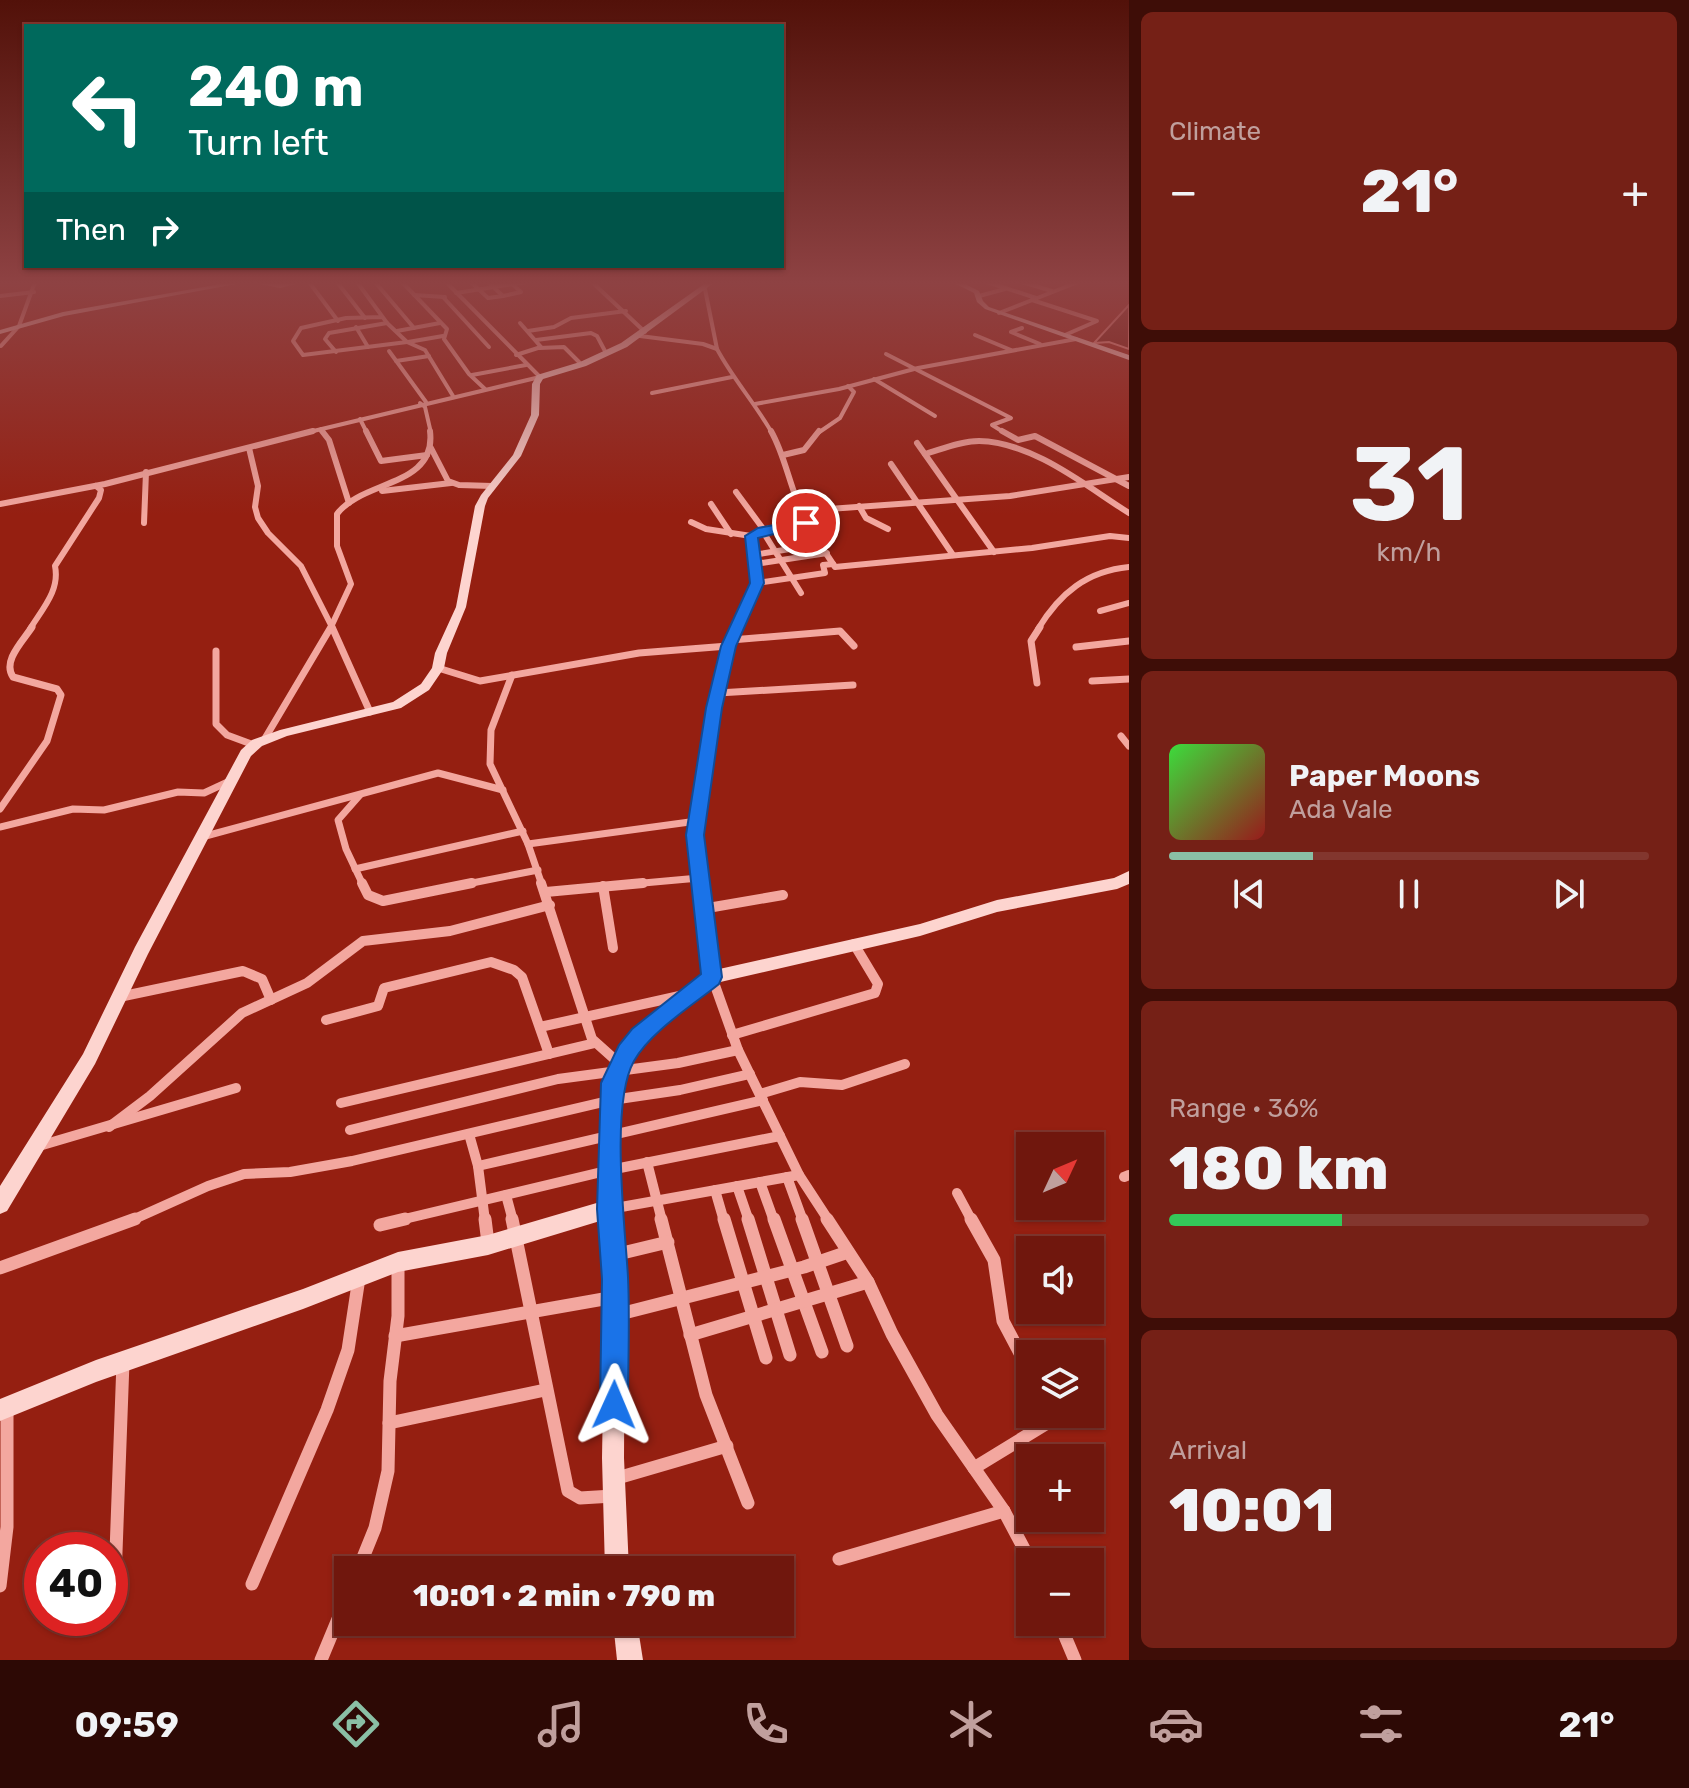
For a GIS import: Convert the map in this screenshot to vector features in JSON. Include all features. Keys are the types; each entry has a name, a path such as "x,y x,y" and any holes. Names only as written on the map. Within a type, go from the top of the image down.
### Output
{"street":[{"path":"0,1204 89,1059 246,753 259,743 332,626 351,584 336,555 336,515 349,503 369,492 404,478 429,452 431,430 425,407 396,361 406,359"},
{"path":"431,359 453,396"},
{"path":"460,359 485,389"},
{"path":"520,359 540,377"},
{"path":"576,359 581,364"},
{"path":"0,504 96,486 423,403 540,377 591,359"},
{"path":"723,359 732,377 755,404 783,455 795,501 835,567 994,552 1110,536 1129,538"},
{"path":"896,359 1011,418 992,425 1018,440 1035,436 1129,486"},
{"path":"755,404 967,359"},
{"path":"471,375 526,365"},
{"path":"216,651 216,724 227,735 259,743 397,705 425,687 438,668 466,589 480,506 517,456 535,415 536,384 540,377"},
{"path":"652,393 732,377"},
{"path":"874,379 935,416"},
{"path":"783,455 804,450 819,431 840,418 854,392 848,386"},
{"path":"360,419 381,461 429,452"},
{"path":"321,429 329,440 349,503"},
{"path":"925,454 974,441 996,442 1082,483 1129,513"},
{"path":"917,443 994,552"},
{"path":"249,448 258,488 256,512 266,532 298,562 332,626 349,674 370,712"},
{"path":"429,452 451,483"},
{"path":"891,464 953,555"},
{"path":"144,523 146,472"},
{"path":"801,511 1010,496 1129,477"},
{"path":"369,492 451,483 492,486"},
{"path":"0,809 47,741 61,695 57,689 13,677 9,663 55,589 58,580 55,566 99,498 101,490 96,486"},
{"path":"736,492 801,593"},
{"path":"711,504 731,534"},
{"path":"859,506 866,518 888,529"},
{"path":"691,522 731,534 751,536 763,530 806,523"},
{"path":"751,536 757,583 729,643 695,835 702,909 712,977 738,1050 780,1136 817,1263 847,1346"},
{"path":"753,555 821,544"},
{"path":"755,564 827,553"},
{"path":"757,583 825,573 823,565 833,564"},
{"path":"1037,683 1031,641 1053,604 1096,572 1129,567"},
{"path":"1100,611 1129,603"},
{"path":"438,668 480,681 639,653 840,631 854,646"},
{"path":"1076,647 1129,641"},
{"path":"512,675 494,719 487,752 538,870 595,1043 621,1069"},
{"path":"1092,681 1129,679"},
{"path":"718,693 853,685"},
{"path":"1121,736 1129,746"},
{"path":"202,837 438,773 503,790"},
{"path":"0,827 73,809 104,810 178,792 204,793 233,780"},
{"path":"364,792 338,820 346,849 368,895 383,901 538,870"},
{"path":"528,844 697,821"},
{"path":"355,869 523,831"},
{"path":"616,1556 615,1306 609,1209 612,1083 627,1052 640,1036 712,977 920,930 997,906 1117,883 1129,877"},
{"path":"546,892 699,878"},
{"path":"603,886 613,948"},
{"path":"702,909 783,895"},
{"path":"109,1127 150,1096 242,1013 307,983 363,941 450,931 550,905"},
{"path":"732,1035 875,993 878,984 854,944"},
{"path":"326,1020 378,1006 384,988 491,962 514,970 522,977 549,1054"},
{"path":"119,997 243,971 262,979 271,1000"},
{"path":"540,1027 689,994"},
{"path":"341,1103 595,1043"},
{"path":"350,1130 558,1079 738,1050"},
{"path":"478,1166 611,1137 761,1097 800,1082 842,1085 905,1064"},
{"path":"0,1268 124,1224 208,1186 244,1174 290,1172 612,1100 668,1092 750,1074"},
{"path":"35,1147 236,1088"},
{"path":"469,1134 478,1166 488,1245"},
{"path":"380,1225 610,1170 780,1136"},
{"path":"647,1162 706,1395 748,1503"},
{"path":"0,1586 7,1527 3,1409 123,1361 398,1262 488,1245 609,1209 793,1176"},
{"path":"793,1176 868,1282 892,1334 937,1415 1004,1511 1024,1548"},
{"path":"760,1182 822,1352"},
{"path":"737,1186 778,1308 790,1355"},
{"path":"715,1190 766,1358"},
{"path":"957,1193 994,1260 1003,1321 1016,1346"},
{"path":"506,1195 535,1311 545,1390 568,1491 580,1498 727,1446"},
{"path":"613,1256 668,1242"},
{"path":"395,1336 535,1311 615,1306 679,1297 793,1270 848,1252"},
{"path":"364,1556 375,1528 388,1471 398,1262"},
{"path":"252,1584 327,1410 348,1350 359,1277"},
{"path":"690,1335 868,1282"},
{"path":"117,1532 123,1361"},
{"path":"389,1423 545,1390"},
{"path":"974,1468 1039,1428"},
{"path":"839,1559 1004,1511"},
{"path":"321,1660 334,1629"},
{"path":"627,1636 630,1660"},
{"path":"1065,1636 1075,1660"}],"route":[{"path":"614,1405 615,1279 609,1209 612,1083 620,1072 627,1052 640,1036 712,977 695,835 714,708 728,646 757,583 751,536 762,530 806,523"}]}
